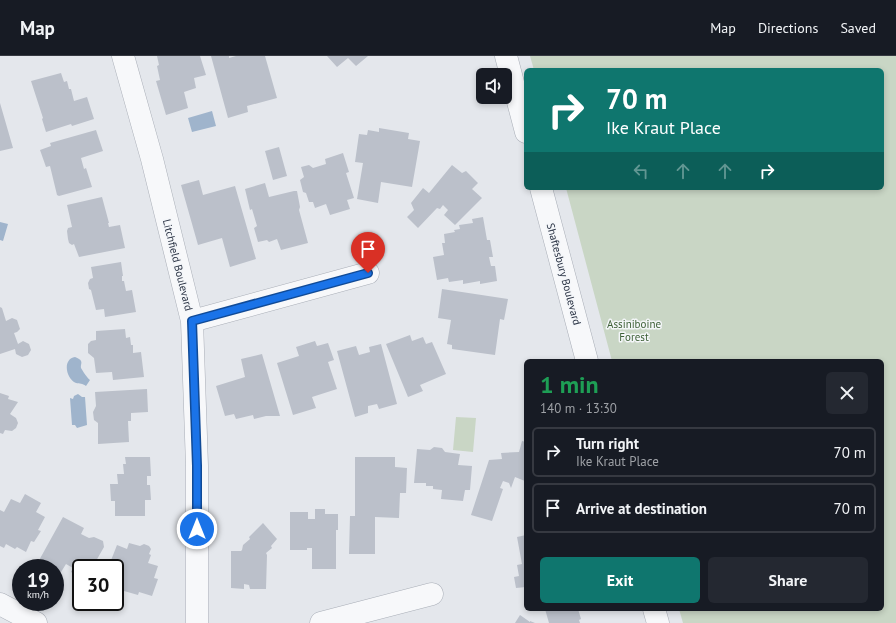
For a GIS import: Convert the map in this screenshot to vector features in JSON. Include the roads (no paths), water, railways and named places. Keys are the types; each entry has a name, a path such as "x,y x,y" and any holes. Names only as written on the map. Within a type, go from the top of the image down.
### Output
{"street":[{"name":"Litchfield Boulevard","path":"123,56 152,158 192,321 197,466 197,623"},
{"path":"506,56 524,124"},
{"name":"Shaftesbury Boulevard","path":"542,190 587,359"},
{"path":"192,321 368,273"},
{"path":"321,623 432,594"},
{"path":"655,611 658,623"},
{"path":"7,613 36,623"}],"water":[{"path":"212,111 216,126 192,132 188,118"},
{"path":"0,222 8,224 3,241 0,240"},
{"path":"75,357 81,361 81,368 90,380 86,386 73,381 68,374 68,361"},
{"path":"78,394 85,397 87,425 77,428 75,425 72,425 70,398 73,399 74,396"}],"park label":[{"name":"Assiniboine Forest","path":"634,330"}]}
